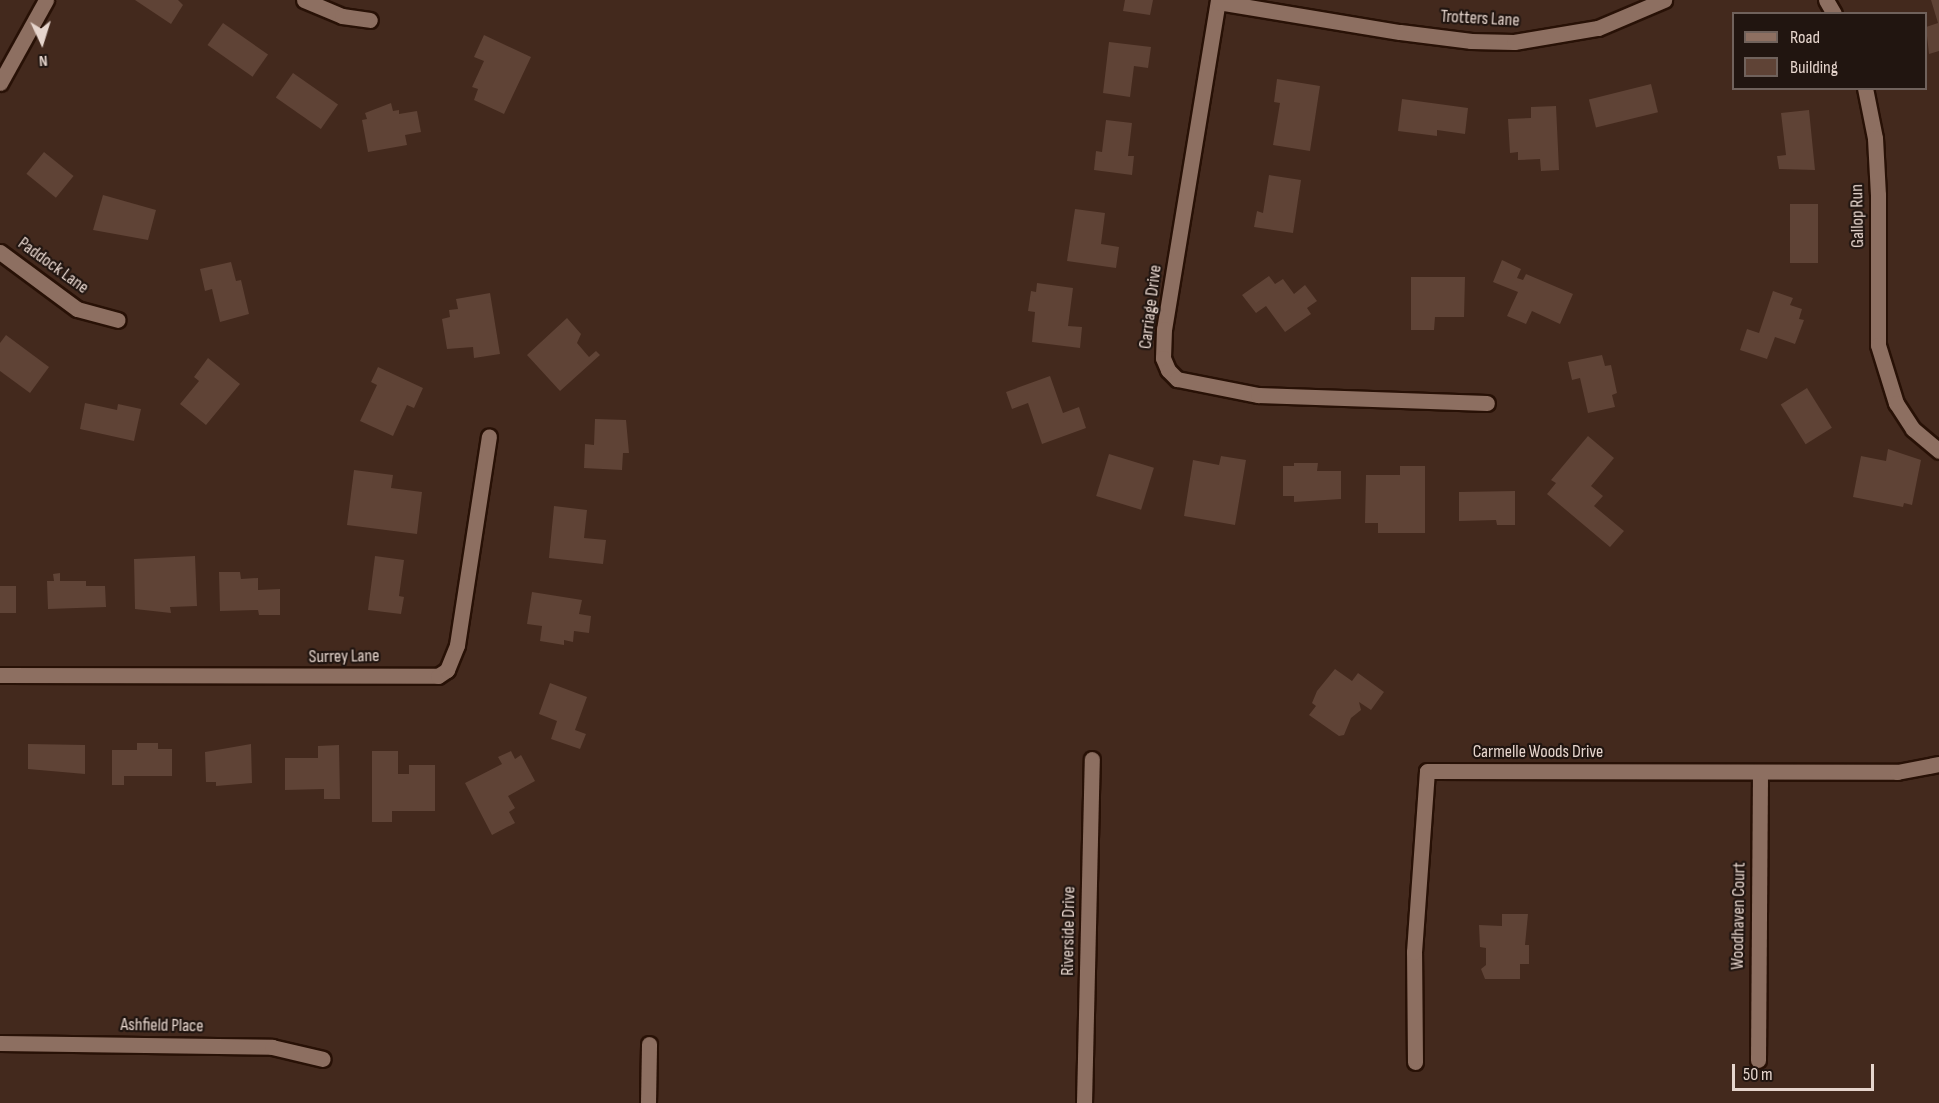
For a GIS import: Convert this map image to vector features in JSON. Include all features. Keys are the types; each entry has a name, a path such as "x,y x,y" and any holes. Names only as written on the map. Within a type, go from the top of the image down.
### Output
{"street":[{"path":"0,83 46,0"},
{"path":"304,0 342,16 370,20"},
{"name":"Trotters Lane","path":"1218,1 1412,34 1514,42 1598,28 1664,0"},
{"name":"Carriage Drive","path":"1218,1 1164,329 1163,358 1168,370 1177,379 1258,395 1487,403"},
{"name":"Gallop Run","path":"1865,90 1875,138 1878,195 1878,345 1896,403 1913,429 1939,451"},
{"name":"Paddock Lane","path":"0,252 77,309 118,320"},
{"name":"Surrey Lane","path":"0,675 438,676 447,670 457,645 489,436"},
{"name":"Riverside Drive","path":"1084,1103 1092,759"},
{"name":"Carmelle Woods Drive","path":"1415,1062 1414,952 1426,771 1897,772 1939,764"},
{"name":"Woodhaven Court","path":"1758,1060 1760,772"},
{"name":"Ashfield Place","path":"0,1043 272,1047 323,1059"},
{"path":"648,1103 649,1044"}],"building":[{"path":"135,0 178,0 183,5 171,24"},
{"path":"1125,0 1153,0 1150,15 1123,11"},
{"path":"1931,0 1939,0 1939,51 1929,54 1927,27 1938,23"},
{"path":"223,23 268,55 253,77 208,45"},
{"path":"484,35 531,57 504,114 474,100 478,89 472,87 484,61 474,57"},
{"path":"1109,42 1151,47 1148,68 1134,66 1130,97 1103,93"},
{"path":"293,73 338,105 321,129 276,98"},
{"path":"1277,79 1320,86 1310,151 1273,145 1280,103 1274,102"},
{"path":"1651,84 1658,112 1596,128 1589,99"},
{"path":"1402,99 1468,108 1465,134 1437,130 1437,136 1398,131"},
{"path":"391,103 393,111 399,110 399,114 417,111 421,132 405,135 407,145 368,152 362,120 367,119 365,113"},
{"path":"1556,106 1559,170 1541,171 1540,159 1518,160 1518,152 1510,153 1508,119 1531,118 1531,107"},
{"path":"1809,110 1815,170 1779,169 1777,156 1786,155 1781,113"},
{"path":"1106,120 1132,123 1128,156 1134,156 1132,175 1094,170 1096,151 1102,152"},
{"path":"44,152 74,176 56,198 26,174"},
{"path":"1269,175 1301,180 1293,233 1254,227 1257,211 1263,213"},
{"path":"103,195 156,210 148,240 93,230"},
{"path":"1790,204 1818,204 1818,263 1790,263"},
{"path":"1075,209 1105,213 1101,244 1119,247 1116,268 1067,261"},
{"path":"1502,260 1521,269 1517,278 1523,280 1526,274 1573,294 1560,324 1532,311 1526,324 1507,316 1518,292 1493,282"},
{"path":"231,262 236,281 241,280 249,314 220,322 212,289 205,291 200,269"},
{"path":"1269,276 1275,284 1283,279 1294,294 1305,285 1317,301 1307,308 1311,314 1285,332 1266,306 1256,313 1242,295"},
{"path":"1411,277 1465,277 1464,317 1435,317 1434,330 1411,330"},
{"path":"1037,283 1073,288 1068,326 1082,327 1080,348 1032,342 1035,312 1028,311 1031,291 1036,292"},
{"path":"1773,291 1793,298 1790,305 1802,309 1799,319 1804,320 1795,344 1775,337 1767,359 1740,350 1747,329 1759,333"},
{"path":"490,293 500,354 474,358 473,347 447,349 442,319 450,317 449,310 458,309 456,299"},
{"path":"567,318 581,334 577,343 589,357 596,351 600,355 560,391 527,355"},
{"path":"6,335 49,367 30,393 0,371 0,343"},
{"path":"1602,355 1605,366 1611,365 1617,393 1612,395 1615,407 1588,413 1580,378 1572,380 1568,362"},
{"path":"208,358 240,384 206,425 180,404 199,381 194,377"},
{"path":"378,367 423,388 414,408 407,405 393,436 360,421 377,385 371,382"},
{"path":"1050,376 1063,413 1079,407 1086,428 1042,444 1028,403 1012,409 1006,392"},
{"path":"1807,388 1832,428 1806,444 1781,404"},
{"path":"85,403 117,410 118,404 141,409 134,441 80,429"},
{"path":"595,419 626,420 629,453 623,453 622,470 584,468 585,444 594,445"},
{"path":"1588,436 1614,458 1591,486 1603,496 1594,506 1624,531 1610,547 1547,494 1556,483 1551,480"},
{"path":"1888,449 1921,460 1912,505 1904,503 1903,507 1853,497 1861,456 1886,461"},
{"path":"1109,454 1154,468 1141,510 1096,496"},
{"path":"1221,456 1246,460 1235,525 1184,516 1193,460 1219,465"},
{"path":"1294,463 1318,463 1317,471 1341,471 1341,499 1294,502 1294,496 1283,496 1283,466 1294,466"},
{"path":"1400,466 1425,466 1425,533 1378,533 1378,523 1365,523 1366,475 1400,475"},
{"path":"354,470 393,475 391,488 422,492 417,534 347,525"},
{"path":"1515,491 1515,525 1497,525 1496,520 1459,521 1459,492"},
{"path":"554,506 587,510 584,538 606,540 603,564 549,558"},
{"path":"195,556 197,606 170,607 171,613 135,609 134,559"},
{"path":"375,556 404,560 399,596 404,597 401,614 368,610"},
{"path":"219,572 240,572 241,579 258,578 258,590 280,589 280,615 259,615 258,610 220,611"},
{"path":"60,573 60,581 86,581 86,586 105,586 106,607 48,609 47,581 54,581 53,574"},
{"path":"0,586 16,586 16,613 0,613"},
{"path":"532,592 582,600 579,614 591,616 589,633 574,631 573,642 564,640 564,645 540,641 542,626 527,624"},
{"path":"1335,669 1352,681 1358,673 1384,692 1371,710 1359,702 1361,710 1351,718 1344,735 1339,736 1309,715 1316,706 1312,703 1317,691"},
{"path":"550,683 587,697 575,730 586,734 580,749 551,739 557,721 539,714"},
{"path":"137,743 158,743 158,749 172,749 172,776 124,776 124,785 112,785 112,750 137,750"},
{"path":"28,744 85,745 85,774 28,769"},
{"path":"251,744 252,783 216,786 216,782 206,782 205,752"},
{"path":"339,745 340,799 324,799 324,789 285,790 285,758 318,758 318,746"},
{"path":"372,751 398,751 398,774 409,774 409,765 435,765 435,811 392,811 392,822 372,822"},
{"path":"511,751 515,759 521,755 535,781 508,796 515,808 509,812 515,823 492,835 465,783 502,764 498,757"},
{"path":"1502,914 1528,914 1525,945 1529,945 1529,964 1520,964 1520,979 1485,979 1481,969 1486,965 1486,948 1480,947 1479,925 1502,926"}]}
